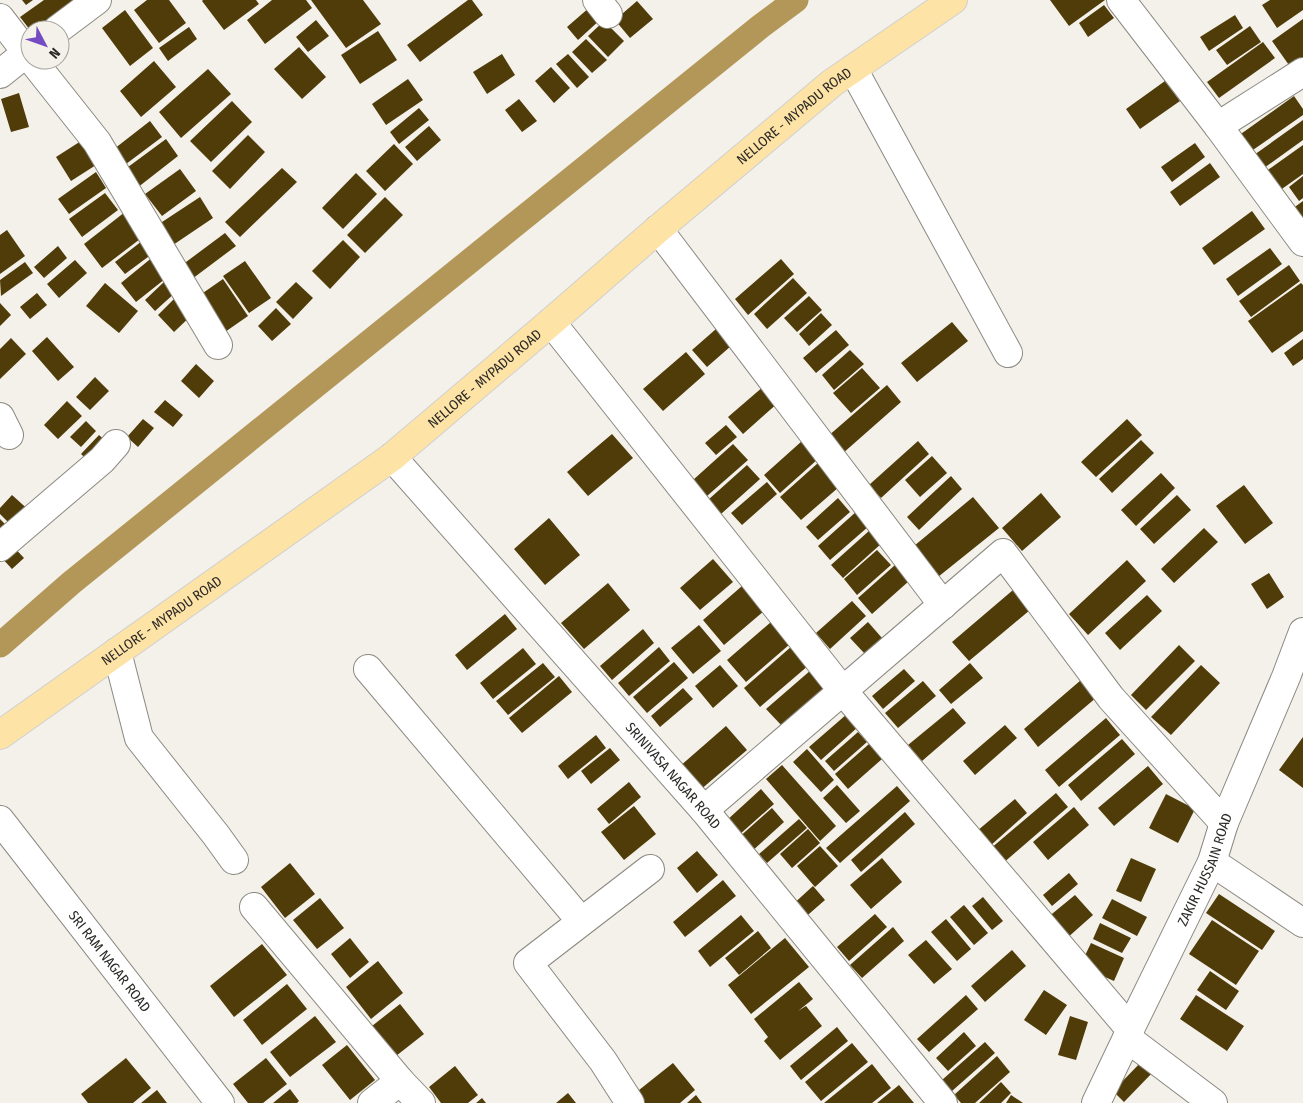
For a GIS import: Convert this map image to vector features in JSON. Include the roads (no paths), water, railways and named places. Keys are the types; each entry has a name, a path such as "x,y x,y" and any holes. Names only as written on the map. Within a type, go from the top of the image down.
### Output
{"main road":[{"name":"NELLORE - MYPADU ROAD","path":"0,735 392,457 832,83 953,0"}],"street":[{"path":"70,20 96,0"},
{"path":"1121,0 1218,126 1303,242"},
{"path":"0,18 20,43"},
{"path":"0,74 20,61"},
{"path":"853,68 1008,353"},
{"path":"42,70 97,142 218,345"},
{"path":"1218,126 1303,72"},
{"path":"658,229 943,605"},
{"path":"551,322 843,691 1129,1033 1213,1103"},
{"path":"0,547 102,460 116,444"},
{"name":"SRINIVASA NAGAR ROAD","path":"392,457 704,810 943,1103"},
{"path":"704,810 1003,553 1111,698 1224,823"},
{"name":"ZAKIR HUSSAIN ROAD","path":"1096,1103 1212,862 1224,823 1294,683 1303,632"},
{"path":"117,652 139,738 234,860"},
{"path":"368,669 582,921"},
{"name":"SRI RAM NAGAR ROAD","path":"0,820 220,1103"},
{"path":"1212,862 1303,923"},
{"path":"630,1103 603,1061 528,963 650,869"},
{"path":"254,907 421,1103"},
{"path":"372,1103 400,1080"}],"waterway":[{"path":"0,645 71,583 761,26 796,0"}]}
